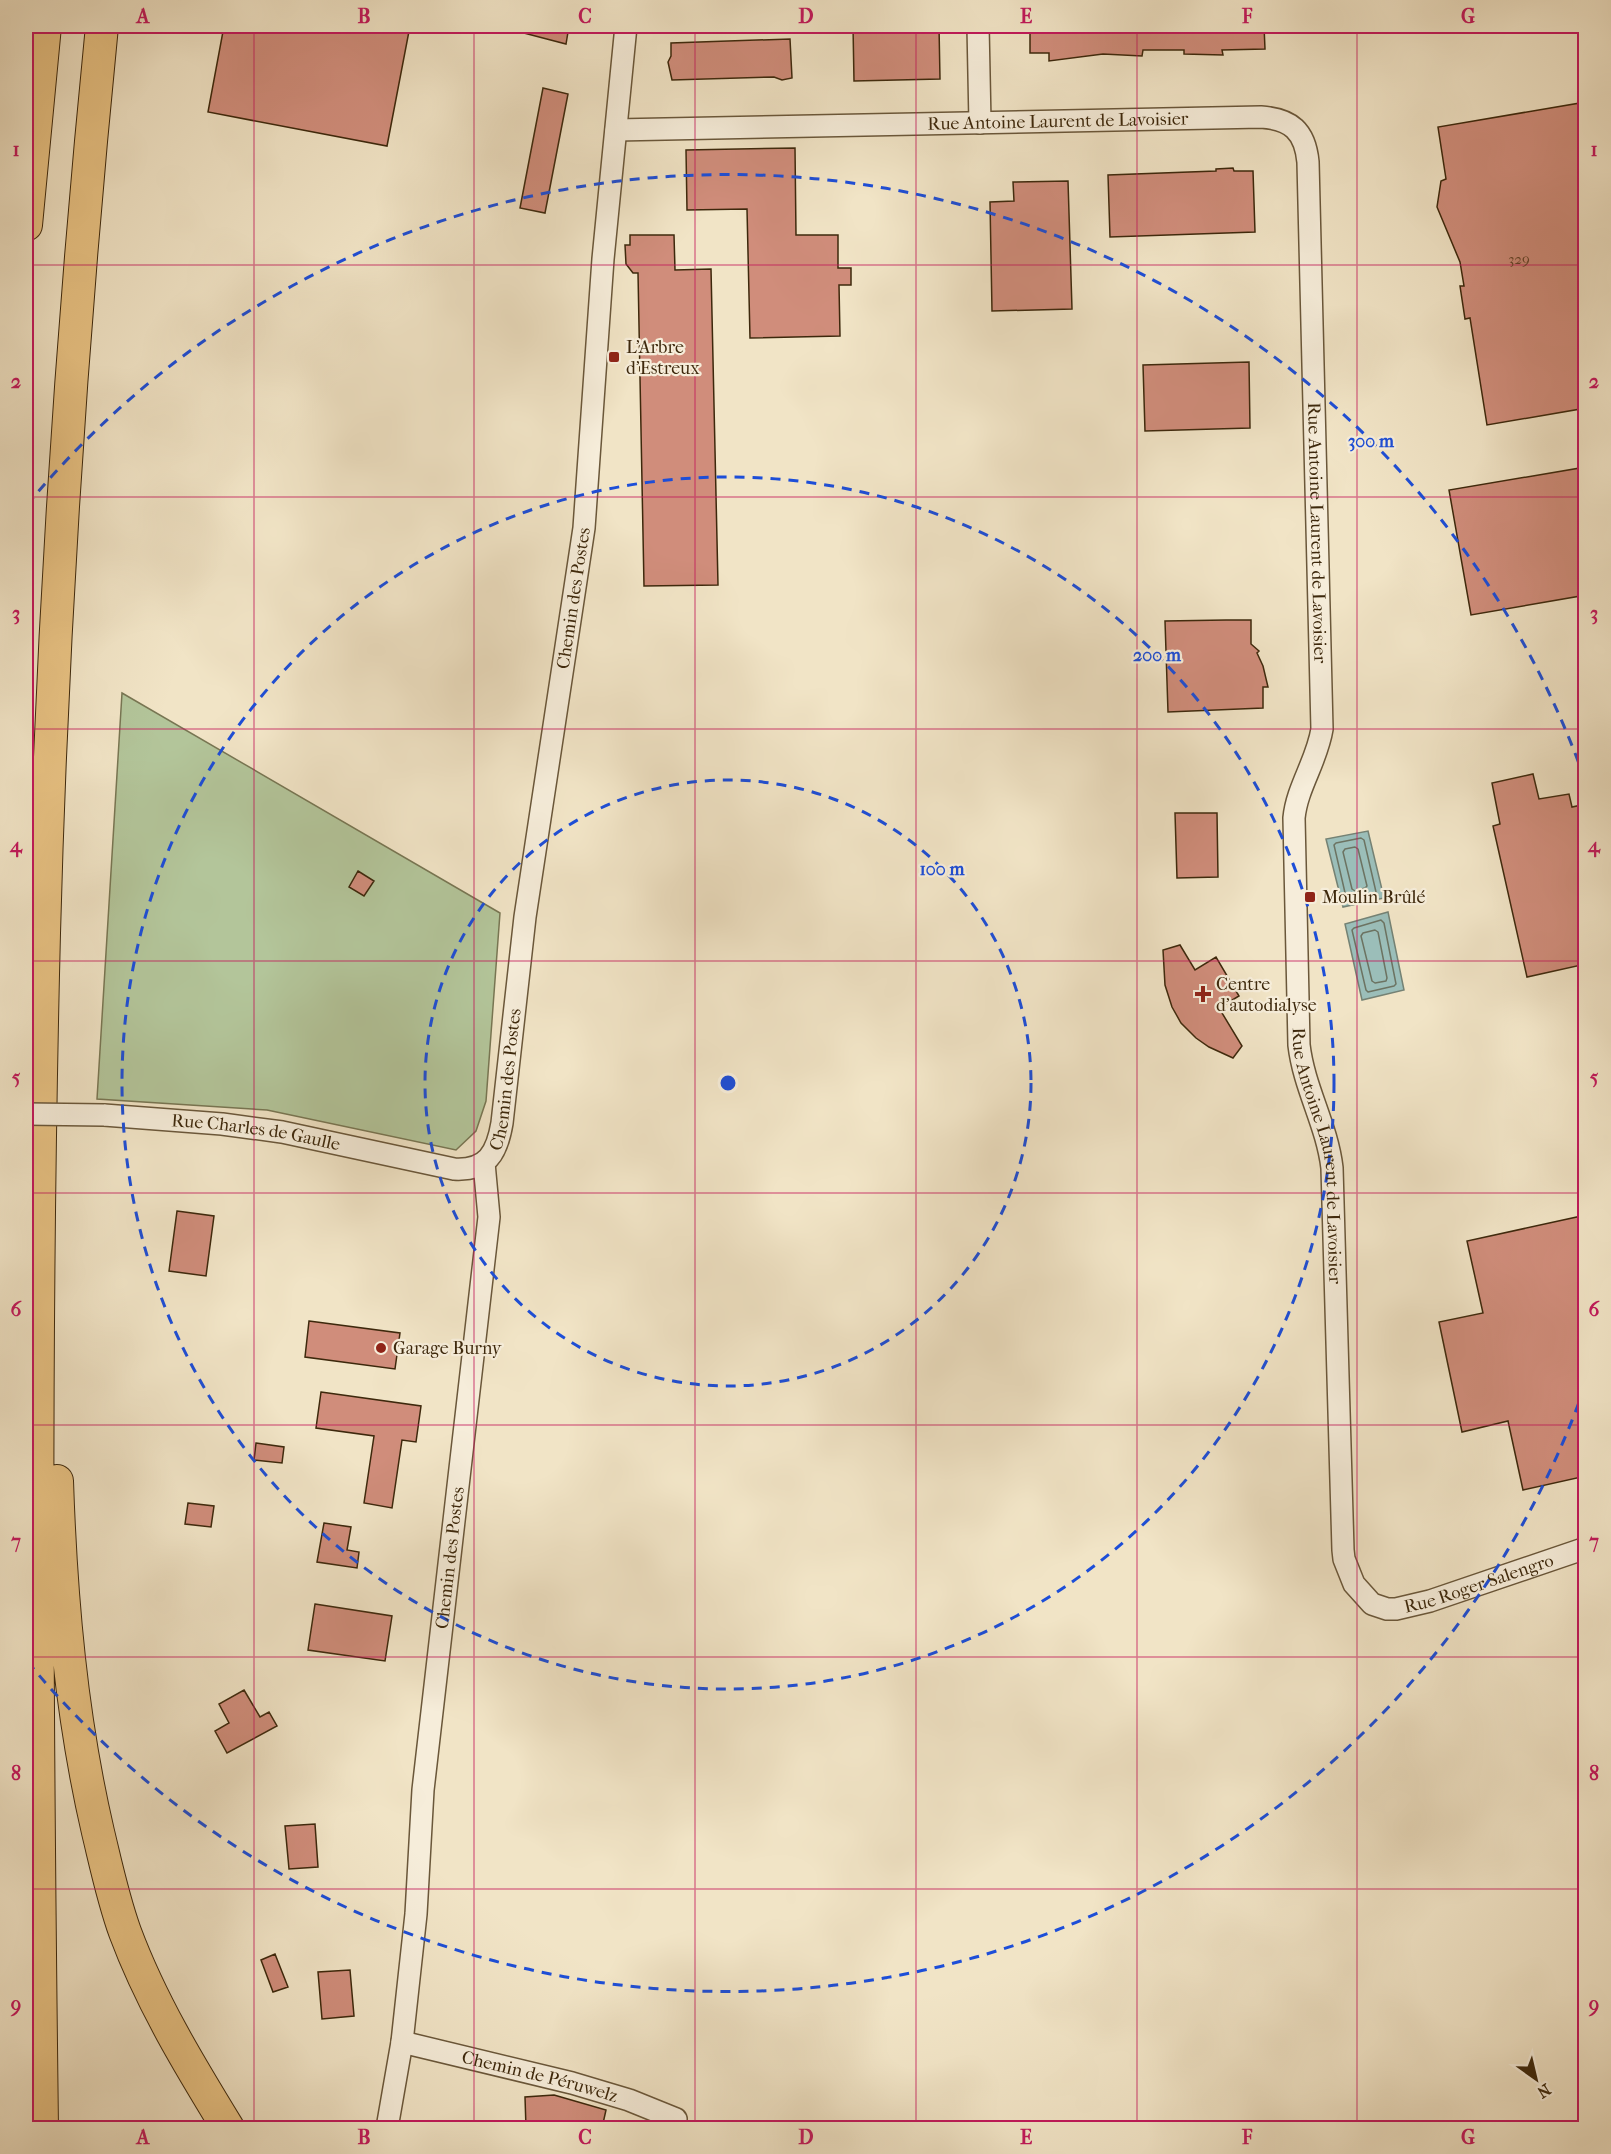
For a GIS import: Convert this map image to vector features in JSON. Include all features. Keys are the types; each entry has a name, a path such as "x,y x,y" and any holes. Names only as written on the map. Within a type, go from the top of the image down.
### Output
{"highway":[{"path":"26,225 45,26"},
{"path":"42,2128 36,1609 39,1170 45,906 59,582 76,309 102,26"},
{"path":"39,1170 53,1281 62,1586 75,1711 90,1799 112,1893 140,1968 165,2021 228,2128"}],"street":[{"name":"Chemin des Postes","path":"387,2128 402,2042 416,1914 425,1779 489,1217 484,1163 496,1147 502,1123 525,917 584,528 603,259 626,26"},
{"path":"978,26 980,123"},
{"name":"Rue Antoine Laurent de Lavoisier","path":"616,130 1270,118 1286,122 1294,128 1304,142 1307,151 1322,729 1315,759 1295,806 1299,1045 1305,1080 1324,1128 1332,1168 1344,1559 1354,1584 1372,1604"},
{"name":"Rue Charles de Gaulle","path":"26,1114 104,1115 222,1124 282,1132 454,1169 469,1168 484,1163"},
{"name":"Rue Roger Salengro","path":"1372,1604 1387,1609 1408,1607 1586,1548"},
{"name":"Chemin de Péruwelz","path":"402,2042 572,2083 629,2100 676,2119"}],"green space":[{"path":"122,693 500,913 486,1101 476,1131 456,1150 267,1110 97,1099"}],"water":[{"path":"1368,831 1384,898 1343,907 1326,839"},
{"path":"1388,912 1404,990 1362,1000 1345,924"}],"building":[{"path":"224,26 410,26 387,146 208,112"},
{"path":"517,26 569,26 566,44 516,31"},
{"path":"853,26 939,26 940,79 854,81"},
{"path":"1030,26 1264,26 1265,49 1222,50 1223,55 1184,54 1184,50 1143,50 1142,56 1103,54 1049,61 1049,53 1030,53"},
{"path":"790,39 792,78 782,80 774,77 672,80 668,62 671,56 671,43"},
{"path":"543,88 568,94 545,213 520,208"},
{"path":"1586,102 1586,408 1487,425 1470,318 1465,319 1460,286 1464,286 1460,262 1437,207 1441,181 1446,179 1438,127"},
{"path":"795,148 796,235 838,235 838,268 851,268 851,285 839,285 840,336 750,338 747,209 687,210 686,150"},
{"path":"1233,168 1234,171 1253,171 1255,232 1110,237 1108,175 1216,171 1216,169"},
{"path":"1068,181 1072,309 992,311 990,202 1014,201 1013,182"},
{"path":"630,235 674,235 675,270 711,269 718,585 644,586 638,273 633,273 626,264 625,245 630,245"},
{"path":"1249,362 1250,428 1145,431 1143,365"},
{"path":"1586,467 1586,595 1471,615 1449,490"},
{"path":"1251,620 1251,644 1259,651 1257,653 1268,687 1263,687 1263,708 1168,712 1165,621"},
{"path":"1533,774 1539,799 1569,794 1572,807 1586,804 1586,964 1527,977 1493,826 1500,824 1492,783"},
{"path":"1175,813 1217,813 1218,877 1177,878"},
{"path":"358,871 374,881 364,896 349,887"},
{"path":"1180,945 1195,970 1216,957 1239,996 1219,1008 1242,1046 1233,1058 1196,1038 1181,1023 1172,1007 1165,985 1163,950"},
{"path":"177,1211 214,1216 206,1276 169,1271"},
{"path":"1586,1215 1586,1476 1523,1490 1508,1421 1462,1432 1439,1322 1483,1313 1467,1241"},
{"path":"309,1321 400,1333 395,1369 305,1357"},
{"path":"321,1392 421,1406 416,1442 402,1440 392,1508 364,1503 374,1436 316,1428"},
{"path":"256,1443 284,1447 282,1463 254,1460"},
{"path":"188,1503 214,1506 211,1527 185,1524"},
{"path":"324,1523 351,1527 347,1550 359,1552 357,1568 317,1562"},
{"path":"315,1604 392,1616 385,1661 308,1650"},
{"path":"244,1690 260,1717 269,1712 277,1726 227,1753 215,1731 229,1723 219,1704"},
{"path":"315,1824 318,1867 289,1869 285,1826"},
{"path":"275,1954 288,1987 273,1992 261,1960"},
{"path":"350,1970 354,2016 322,2019 318,1972"},
{"path":"554,2095 606,2110 602,2128 526,2128 525,2097"}],"place":[{"name":"L'Arbre d'Estreux","path":"614,357"},
{"name":"Moulin Brûlé","path":"1310,897"},
{"name":"Centre d'autodialyse","path":"1203,994"},
{"name":"Garage Burny","path":"381,1348"}]}
